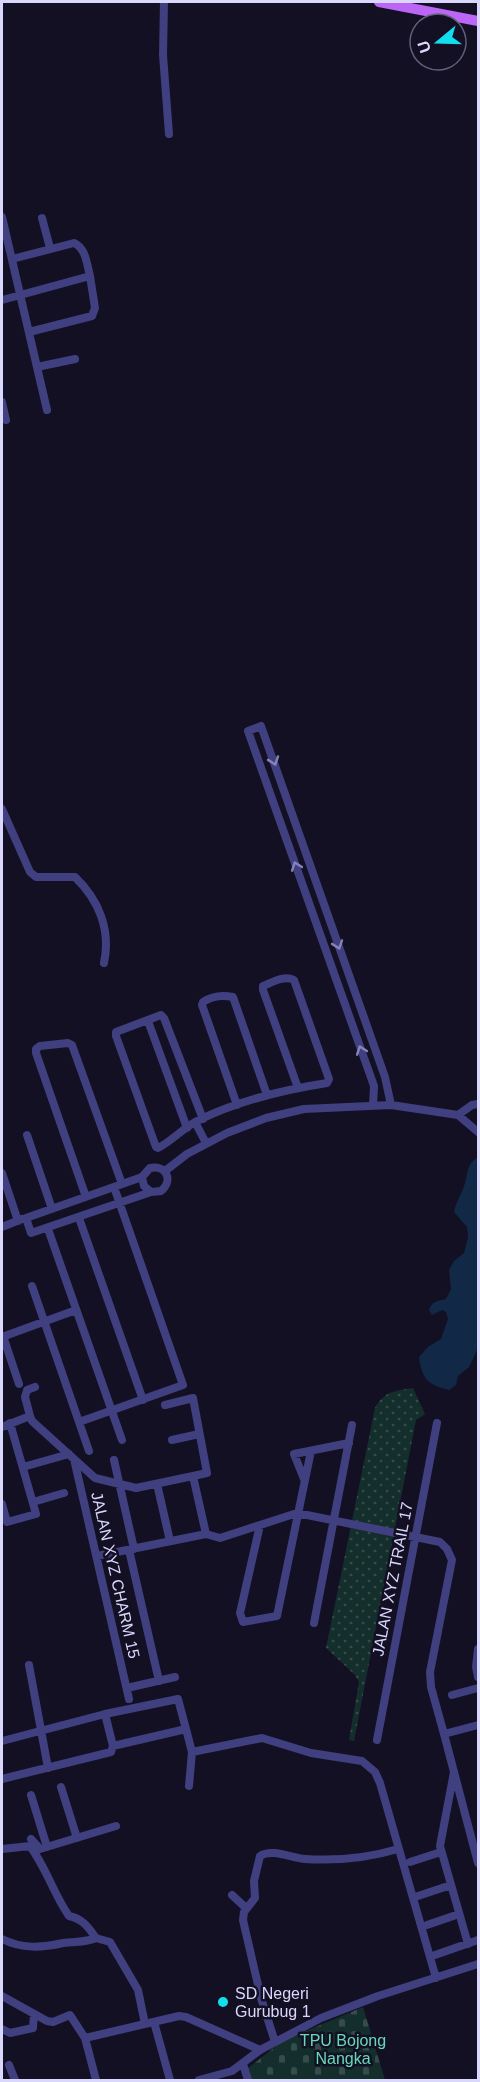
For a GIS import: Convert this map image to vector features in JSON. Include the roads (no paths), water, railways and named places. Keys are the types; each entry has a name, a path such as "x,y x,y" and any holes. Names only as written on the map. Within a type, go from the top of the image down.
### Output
{"main road":[{"path":"380,2 478,21"}],"street":[{"path":"164,2 164,55 169,134"},
{"path":"2,217 47,410"},
{"path":"42,218 50,248"},
{"path":"12,259 70,243 79,245 83,251 90,276 95,308 92,316 29,332"},
{"path":"2,300 90,276"},
{"path":"37,367 75,359"},
{"path":"2,402 6,420"},
{"path":"373,1106 373,1082 248,731 261,726 385,1077 391,1105"},
{"path":"2,812 30,872 36,877 75,877 94,897 106,930 105,963"},
{"path":"195,1123 164,1018 161,1015 115,1034 156,1147 160,1147 195,1123 237,1105 267,1095 327,1083 329,1078 294,980 284,978 263,986 263,990 298,1088"},
{"path":"237,1105 202,1005 207,999 221,996 233,998 267,1095"},
{"path":"148,1021 206,1143"},
{"path":"79,1422 183,1384 119,1203 118,1185 72,1045 66,1043 40,1046 36,1049 36,1053 86,1197"},
{"path":"373,1082 385,1077"},
{"path":"458,1115 472,1105 478,1104"},
{"path":"165,1171 175,1161 206,1143 277,1114 304,1109 391,1105 458,1115 478,1132"},
{"path":"27,1135 52,1209"},
{"path":"2,1173 22,1220 32,1234 151,1192 159,1192 166,1187 168,1179 165,1171 159,1167 152,1167 142,1177 118,1185 86,1197 52,1209 22,1220 2,1227"},
{"path":"142,1177 144,1186 151,1192"},
{"path":"79,1218 143,1400"},
{"path":"48,1229 122,1440"},
{"path":"32,1286 89,1451"},
{"path":"19,1384 2,1336 76,1310"},
{"path":"35,1387 27,1390 25,1397 32,1421 95,1478 136,1488 207,1473 193,1398 165,1405"},
{"path":"2,1504 7,1522 36,1514 23,1467 6,1425 30,1416"},
{"name":"JALAN XYZ TRAIL 17","path":"377,1740 437,1423"},
{"path":"314,1623 352,1425"},
{"path":"172,1440 199,1434"},
{"path":"304,1479 294,1454 349,1443"},
{"path":"260,1525 240,1613 243,1622 277,1616 311,1450"},
{"path":"23,1467 71,1456"},
{"name":"JALAN XYZ CHARM 15","path":"71,1456 97,1556 129,1699"},
{"path":"114,1460 159,1681"},
{"path":"194,1476 206,1534"},
{"path":"157,1484 170,1541"},
{"path":"33,1502 64,1493"},
{"path":"97,1556 206,1534 220,1538 297,1513 440,1542 447,1549 452,1560 430,1672 431,1688 478,1863"},
{"path":"478,1649 476,1667 478,1677"},
{"path":"29,1665 48,1768"},
{"path":"127,1688 176,1677"},
{"path":"452,1695 478,1688"},
{"path":"2,1741 105,1714 176,1699 180,1702 192,1752 189,1786"},
{"path":"2,1779 111,1752 113,1746 105,1714"},
{"path":"444,1734 478,1726"},
{"path":"113,1746 186,1729"},
{"path":"192,1752 262,1738 311,1752 362,1761 375,1772 436,1978"},
{"path":"454,1773 440,1846 468,1944"},
{"path":"61,1787 77,1838"},
{"path":"32,1795 47,1847"},
{"path":"31,1839 40,1849 116,1826"},
{"path":"5,1848 44,1835"},
{"path":"5,1848 30,1846 42,1863 58,1901 69,1916 88,1925 96,1938"},
{"path":"275,2042 261,1998 243,1920 246,1908 255,1898 254,1881 260,1856 266,1853 305,1859 340,1859 380,1855 398,1850"},
{"path":"410,1862 441,1852"},
{"path":"418,1896 451,1885"},
{"path":"232,1895 246,1908"},
{"path":"427,1925 459,1914"},
{"path":"2,1939 12,1944 33,1948 65,1942 81,1943 96,1938 110,1942 125,1969 133,1977 170,2080"},
{"path":"435,1955 478,1940"},
{"path":"199,2080 232,2071 260,2050 321,2018 378,1996 478,1964"},
{"path":"2,1996 47,2021 53,2022"},
{"path":"33,2028 34,2014"},
{"path":"2,2030 10,2033 47,2026 70,2014 85,2038 96,2080"},
{"path":"85,2038 179,2016 260,2050"},
{"path":"243,2064 248,2080"},
{"path":"9,2066 15,2080"}],"water":[{"path":"478,1158 478,1348 469,1367 458,1376 456,1385 449,1390 427,1380 419,1357 428,1347 441,1339 448,1319 446,1312 442,1310 432,1315 429,1310 433,1303 446,1299 451,1289 449,1270 454,1261 464,1253 468,1238 467,1227 454,1212 470,1165"}],"place":[{"name":"SD Negeri Gurubug 1","path":"223,2002"}],"park label":[{"name":"TPU Bojong Nangka","path":"343,2049"}]}
